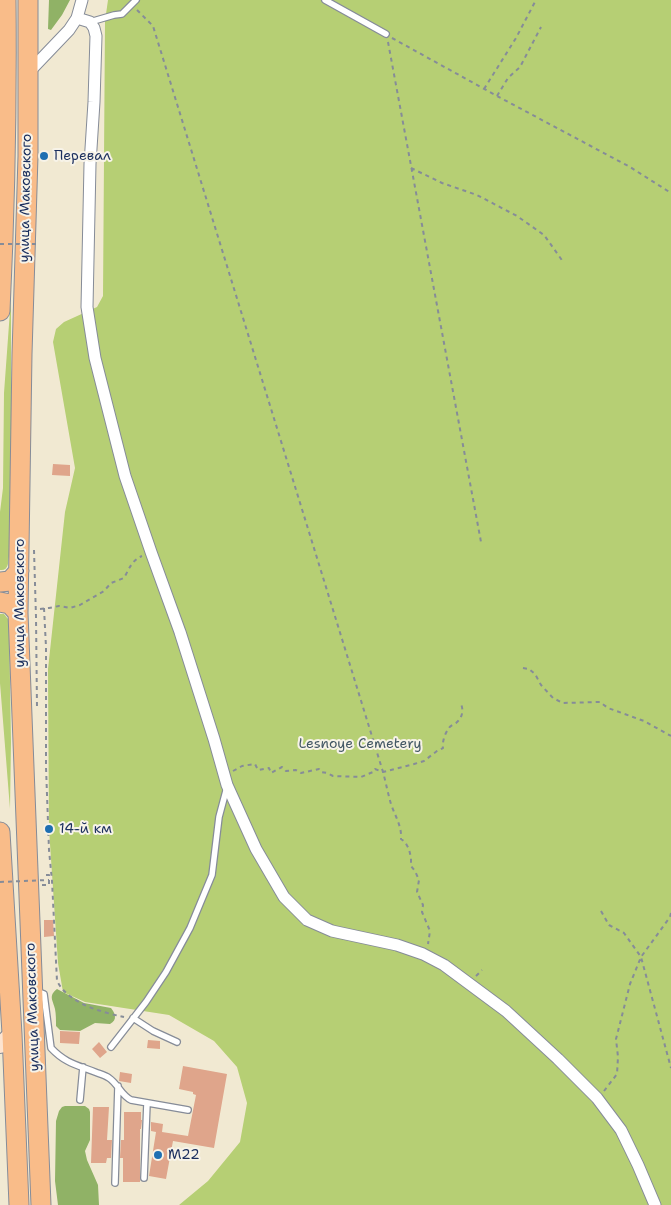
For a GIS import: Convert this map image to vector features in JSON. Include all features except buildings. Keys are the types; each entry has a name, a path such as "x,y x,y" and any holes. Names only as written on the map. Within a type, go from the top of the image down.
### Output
{"highway":[{"name":"улица Маковского","path":"0,311 7,74 6,0"},
{"name":"улица Маковского","path":"28,0 28,156 22,354 18,613 41,1205"},
{"path":"0,582 10,581 19,572"},
{"path":"0,602 10,604 18,613"},
{"name":"улица Маковского","path":"0,832 6,1038 19,1205"}],"street":[{"path":"27,74 57,43 77,18 82,0"},
{"path":"77,18 90,22 96,36 90,164 88,307 95,358 125,476 150,552 180,632 226,780 256,849 284,897 307,920 332,932 396,945 444,964 506,1011 597,1098 621,1130 655,1205"}],"lane":[{"path":"325,0 386,34"},
{"path":"90,22 122,14 134,2"},
{"path":"111,1047 146,1002 166,972 186,935 212,875 219,817 226,780"},
{"path":"32,990 44,994 51,1048 66,1061 108,1076 127,1098 131,1100 188,1110"},
{"path":"132,1018 153,1031 177,1042"},
{"path":"80,1100 83,1067"},
{"path":"115,1183 118,1086"},
{"path":"144,1178 147,1103"}],"path":[{"path":"484,89 516,38 536,0"},
{"path":"134,2 153,26 383,772 391,804 400,825 401,839 409,849 411,866 419,880 417,892 423,905 422,912 430,931 428,944 422,954"},
{"path":"497,96 508,78 520,67 541,27"},
{"path":"386,34 630,167 671,193"},
{"path":"386,34 481,542"},
{"path":"411,168 517,216 544,235 564,263"},
{"path":"0,244 36,244"},
{"path":"34,552 37,710"},
{"path":"40,608 59,606 70,608 80,605 104,591 111,583 124,578 136,558 150,552"},
{"path":"44,608 46,654 44,686 49,850 58,981 62,990 73,999 113,1015 132,1018"},
{"path":"523,668 529,669 535,674 541,685 553,698 563,704 600,702 608,708 644,721 671,736"},
{"path":"226,780 242,766 255,764 258,770 268,768 271,773 282,767 286,772 296,770 301,773 320,769 321,772 333,776 361,777 376,769 383,772 424,760 443,748 442,742 449,727 458,722 462,714 461,704"},
{"path":"41,875 49,874 49,885 45,885"},
{"path":"0,882 49,880"},
{"path":"601,911 609,925 624,933 641,957 671,1068"},
{"path":"597,1098 618,1074 616,1039 630,984 641,957 671,913"}],"green space":[{"path":"49,0 70,0 51,30 48,29"},
{"name":"Lesnoye Cemetery","path":"108,0 671,0 671,1205 179,1205 208,1181 240,1142 247,1103 237,1067 214,1041 169,1015 85,1002 63,992 58,963 49,829 48,669 65,512 75,468 53,342 56,329 64,322 97,307 103,296 105,21"},
{"path":"11,297 9,556 7,568 0,570 4,393"},
{"path":"0,614 4,614 9,623 10,809 0,683"},
{"path":"57,989 84,1003 111,1008 115,1014 114,1021 110,1024 95,1023 80,1031 60,1030 56,1026 52,998"},
{"path":"65,1106 85,1106 89,1109 90,1140 85,1151 98,1185 99,1205 58,1205 55,1181 56,1121 59,1111"}],"place":[{"name":"Перевал","path":"44,156"},
{"name":"14-й км","path":"49,829"},
{"name":"M22","path":"158,1155"}]}
